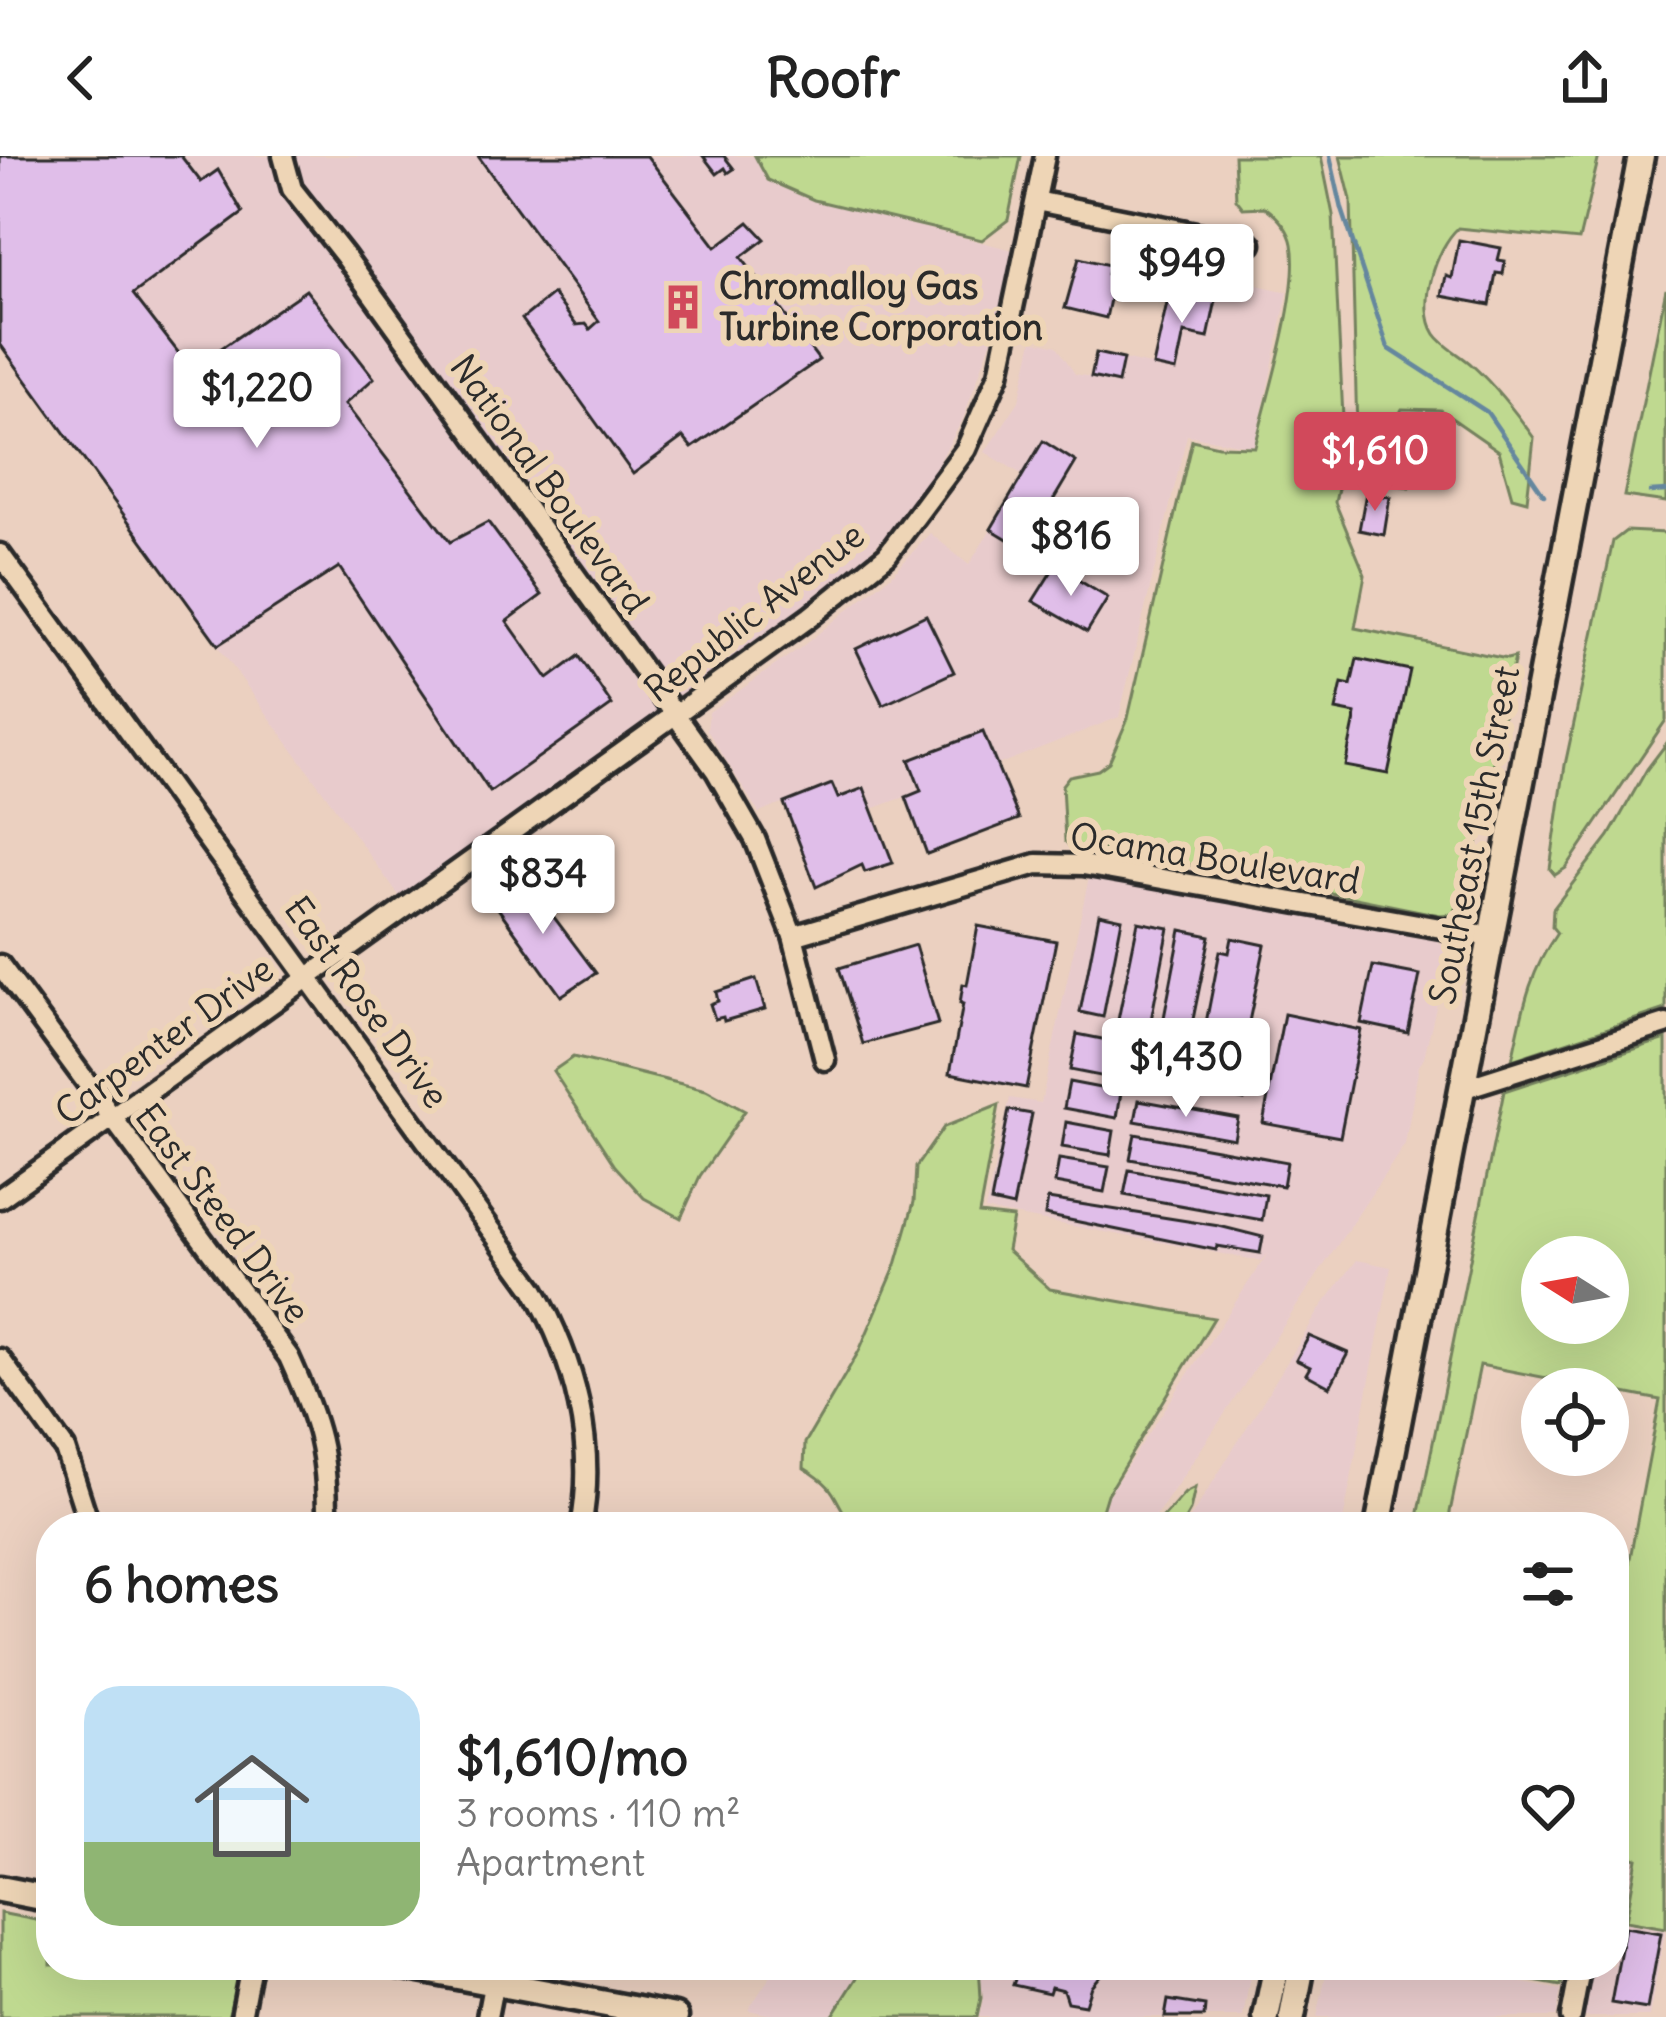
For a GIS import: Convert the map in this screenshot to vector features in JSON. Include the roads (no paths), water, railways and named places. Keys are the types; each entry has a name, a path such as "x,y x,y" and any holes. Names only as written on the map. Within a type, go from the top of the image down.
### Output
{"main road":[{"name":"Southeast 15th Street","path":"1381,1512 1641,156"},
{"path":"0,1889 36,1896"},
{"path":"520,1980 675,2017"},
{"path":"1266,2017 1273,1980"},
{"path":"1292,2017 1299,1980"}],"street":[{"name":"National Boulevard","path":"283,156 292,189 716,771 755,839 793,936 825,1060"},
{"name":"Republic Avenue","path":"308,977 810,617 887,555 966,448 999,374 1045,156"},
{"path":"1036,201 1252,244"},
{"name":"East Rose Drive","path":"0,554 500,1240 552,1321 572,1373 587,1462 582,1512"},
{"name":"Ocama Boulevard","path":"793,936 1037,864 1083,865 1492,938"},
{"name":"East Steed Drive","path":"0,965 289,1357 313,1410 326,1457 327,1512"},
{"name":"Carpenter Drive","path":"0,1198 308,977"},
{"path":"1462,1089 1666,1024"},
{"path":"0,1359 65,1449 85,1512"},
{"path":"241,2017 248,1980"},
{"path":"487,2017 494,1980"},
{"path":"1571,2017 1578,1980"}],"waterway":[{"path":"1330,156 1342,209 1388,348 1487,412 1544,495"},
{"path":"1650,492 1666,491"}],"place":[{"name":"Chromalloy Gas Turbine Corporation","path":"683,307"}]}
